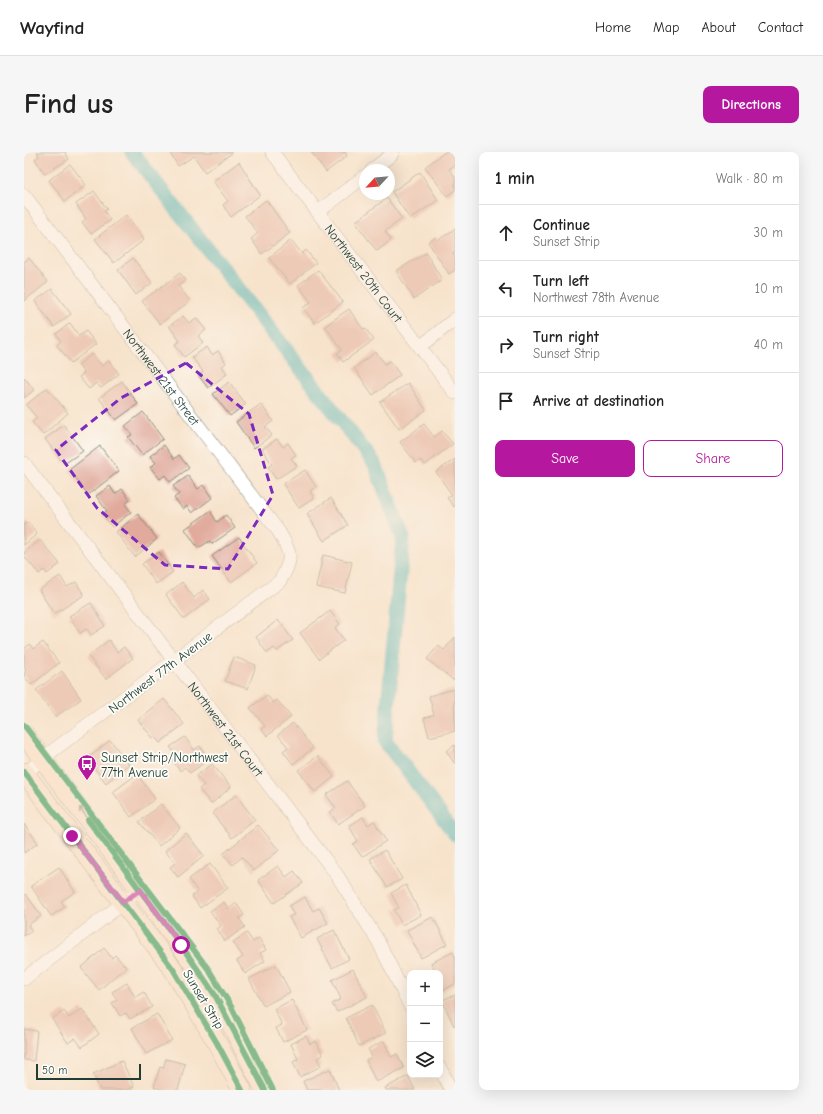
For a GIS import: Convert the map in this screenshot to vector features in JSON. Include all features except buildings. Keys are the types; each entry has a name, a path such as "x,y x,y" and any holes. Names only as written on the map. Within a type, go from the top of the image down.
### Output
{"street":[{"name":"Northwest 20th Court","path":"272,152 455,393"},
{"path":"380,164 393,152"},
{"path":"318,212 359,181"},
{"name":"Northwest 21st Street","path":"24,195 279,532 287,546 290,563"},
{"path":"420,347 455,319"},
{"name":"Northwest 21st Court","path":"24,463 337,875 378,941 407,1000"},
{"name":"Northwest 77th Avenue","path":"25,774 43,758 175,662 280,582 290,563"},
{"name":"Sunset Strip","path":"24,734 181,945 215,996 263,1085"},
{"name":"Sunset Strip","path":"25,774 123,902 186,990 218,1043 241,1090"},
{"path":"24,979 140,890"},
{"path":"443,1074 451,1090"},
{"path":"241,1090 263,1085"}],"highlighted area":[{"path":"186,363 249,414 273,495 228,569 165,565 97,508 56,450 121,398"}],"waterway":[{"path":"132,152 375,464 403,538 385,741 455,834"}],"cycle path":[{"path":"24,725 209,970 232,1008 273,1090"},
{"path":"24,772 173,969 217,1043 242,1090"},
{"path":"88,820 181,945 215,995 265,1090"}],"place":[{"name":"Sunset Strip/Northwest 77th Avenue","path":"87,781"}],"route":[{"path":"72,836 123,902 140,890 181,945"}]}
